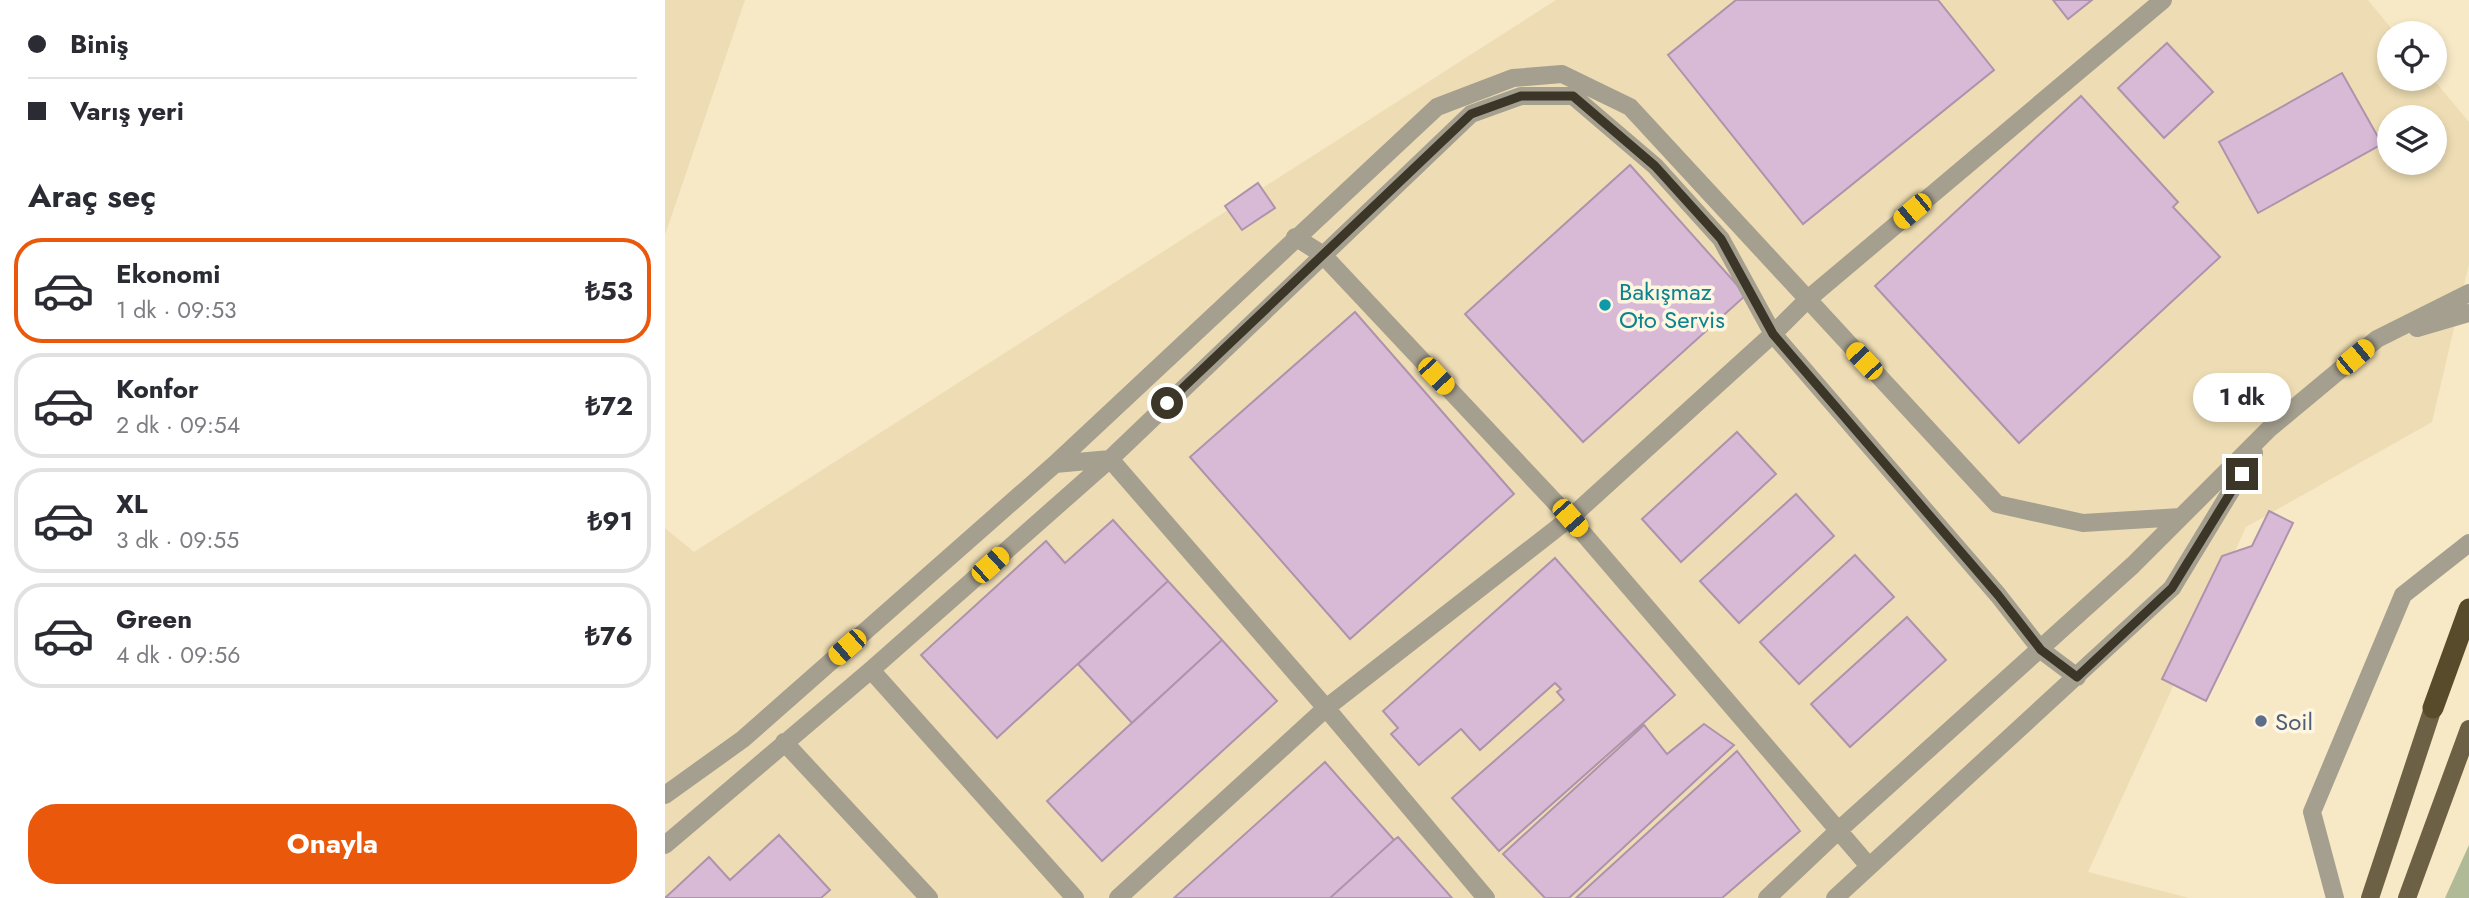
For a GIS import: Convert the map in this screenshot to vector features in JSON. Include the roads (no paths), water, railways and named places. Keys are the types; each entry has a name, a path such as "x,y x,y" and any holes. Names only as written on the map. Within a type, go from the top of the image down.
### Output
{"highway":[{"path":"2433,708 2469,608"}],"main road":[{"path":"2370,898 2433,708"},
{"path":"2407,898 2469,729"}],"street":[{"path":"1118,898 1326,708 1570,518 1808,299 2162,0"},
{"path":"665,795 743,739 1055,464 1437,107 1513,78 1562,74 1630,107 1997,504 2083,523 2181,517"},
{"path":"665,845 871,670 1109,459 1471,114 1521,96 1573,96 1655,166 1721,239 1773,334 1998,595 2041,650 2077,677"},
{"path":"1295,237 1322,254 1570,518 1868,865"},
{"path":"1767,898 2041,650 2270,428 2377,339 2469,293"},
{"path":"2377,339 2469,313"},
{"path":"1835,898 2172,588 2270,428"},
{"path":"1055,464 1109,459"},
{"path":"1109,459 1326,708 1486,898"},
{"path":"2335,898 2312,812 2403,595 2469,543"},
{"path":"871,670 1075,898"},
{"path":"784,742 929,898"}],"place":[{"name":"Bakışmaz Oto Servis","path":"1605,305"},
{"name":"Soil","path":"2261,721"}]}
